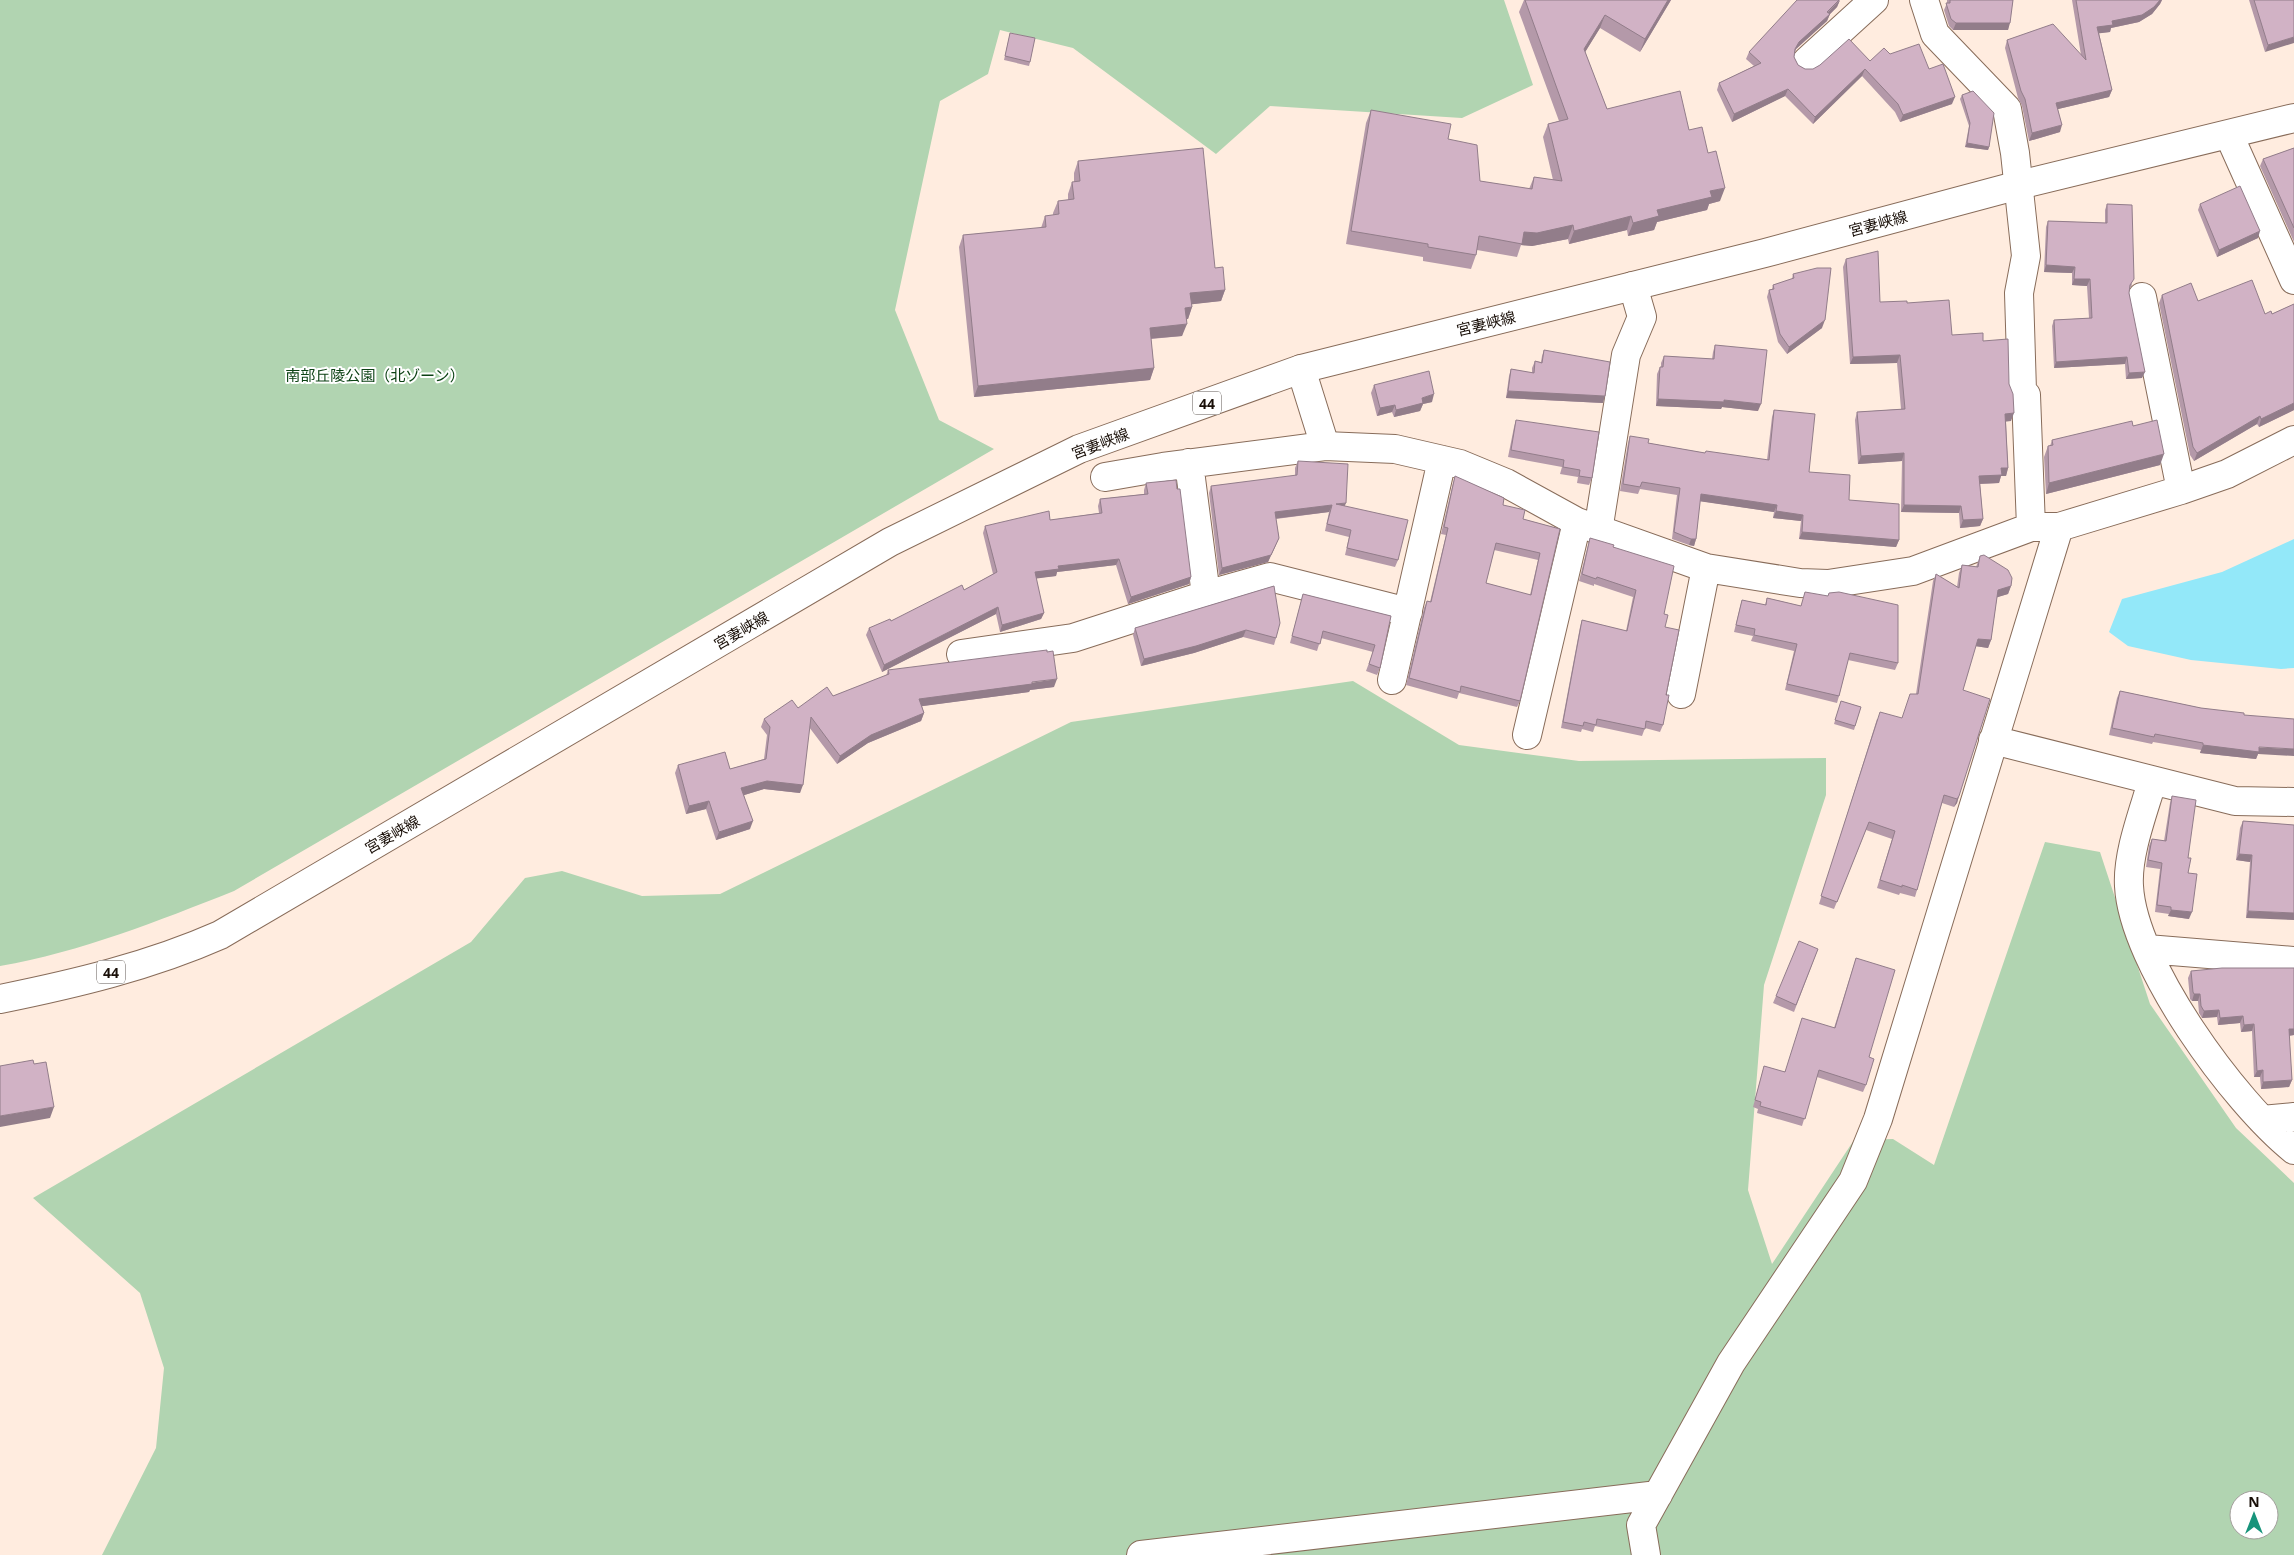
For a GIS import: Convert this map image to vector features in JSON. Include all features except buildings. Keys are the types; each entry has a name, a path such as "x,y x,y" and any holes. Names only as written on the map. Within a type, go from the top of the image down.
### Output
{"street":[{"path":"1807,61 1874,0"},
{"path":"1924,0 1935,34 2008,109 2019,185 2026,256 2019,293 2019,333 2022,391 2026,395 2031,527"},
{"name":"宮妻峡線","path":"0,999 46,990 137,965 220,935 890,542 1079,449 1301,369 1633,286 2019,185 2294,118"},
{"path":"2229,135 2294,280"},
{"path":"1527,736 1587,527 1626,355 1642,316 1633,286"},
{"path":"2142,297 2181,490"},
{"path":"1301,369 1325,446"},
{"path":"1105,477 1189,463 1325,446 1395,449 1460,464 1506,483 1587,527 1706,568 1800,583 1828,584 1871,579 1912,571 2031,527 2059,527 2181,490 2227,474 2294,440"},
{"path":"1392,680 1442,460"},
{"path":"1189,463 1206,595"},
{"path":"1646,1555 1641,1525 1731,1364 1853,1181 1878,1119 2059,527"},
{"path":"1681,694 1706,568"},
{"path":"961,654 1072,638 1206,595 1270,577 1408,612"},
{"path":"1993,740 2152,782 2235,801 2294,802"},
{"path":"2152,782 2130,865 2129,886 2134,913 2147,949 2185,1023 2262,1120 2294,1150"},
{"path":"2147,949 2294,961"},
{"path":"2262,1120 2294,1117"},
{"path":"1141,1555 1658,1495"}],"green space":[{"name":"南部丘陵公園（北ゾーン）","path":"0,0 1504,0 1533,85 1462,118 1270,106 1216,154 1073,48 1000,30 988,74 940,101 895,310 939,420 994,449 234,891 90,944 60,953 0,966"},
{"path":"1353,681 1459,745 1579,761 1826,758 1826,795 1764,985 1748,1190 1772,1264 1854,1140 1893,1139 1934,1165 2045,842 2100,852 2150,1004 2236,1128 2294,1183 2294,1555 102,1555 156,1448 164,1368 140,1293 33,1198 471,942 525,878 562,871 642,896 720,894 1071,722"}],"water":[{"path":"2294,539 2294,668 2281,669 2191,660 2128,646 2109,632 2122,599 2222,572"}]}
